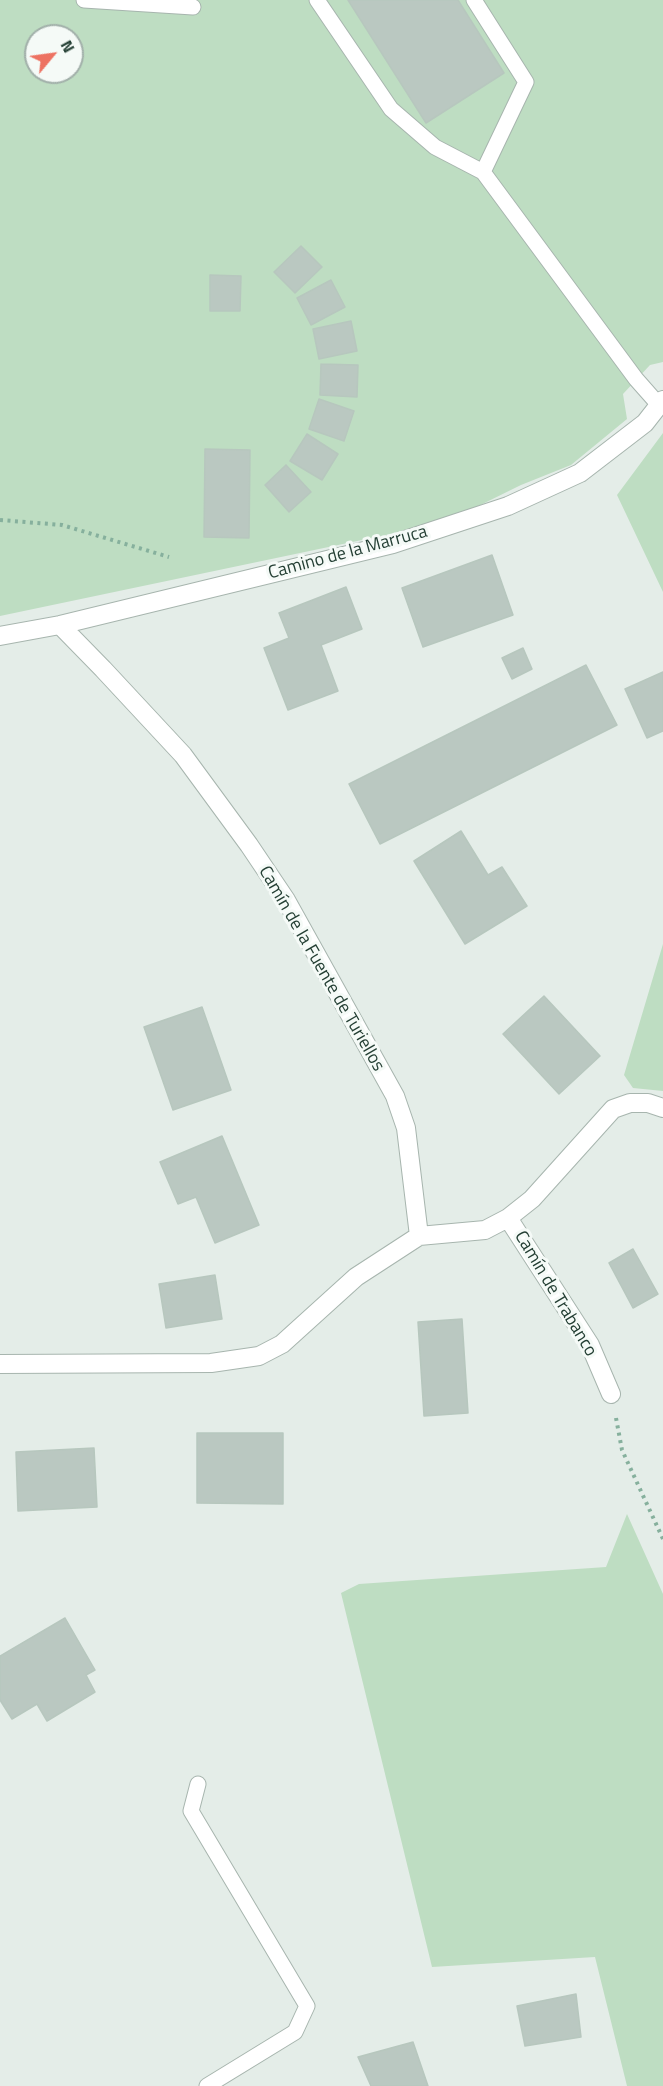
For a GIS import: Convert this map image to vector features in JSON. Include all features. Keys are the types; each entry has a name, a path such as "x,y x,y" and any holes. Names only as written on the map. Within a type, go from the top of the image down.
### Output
{"street":[{"name":"Camino de la Marruca","path":"0,636 60,626 393,544 508,506 580,472 645,423 661,402"},
{"name":"Camín de la Fuente de Turiellos","path":"60,626 183,755 286,900 394,1096 406,1128 419,1236"},
{"path":"0,1364 211,1363 258,1356 282,1344 356,1277 419,1236 485,1230 508,1218 532,1199 613,1109 630,1103 648,1103 663,1108"},
{"name":"Camín de Trabanco","path":"508,1218 590,1345 611,1394"}],"lane":[{"path":"84,0 193,7"},
{"path":"317,0 392,109 435,147 483,172 636,379 661,402"},
{"path":"474,0 526,82 483,172"},
{"path":"198,1784 191,1811 307,2006 295,2032 207,2086"}],"path":[{"path":"0,520 62,525 169,557"},
{"path":"611,1394 622,1450 663,1539"}],"green space":[{"path":"0,0 663,0 663,362 650,365 623,394 627,419 571,465 521,485 458,516 400,532 0,616"},
{"path":"663,433 663,592 617,495"},
{"path":"663,944 663,1091 633,1088 624,1075"},
{"path":"627,1514 663,1594 663,2086 627,2086 595,1957 432,1967 341,1593 359,1584 606,1567"}],"building":[{"path":"348,0 458,0 504,73 426,123"},
{"path":"301,246 322,267 295,293 274,272"},
{"path":"210,275 241,276 240,311 210,311"},
{"path":"331,280 345,307 311,325 297,298"},
{"path":"351,321 357,351 319,359 313,329"},
{"path":"321,364 358,365 357,397 320,395"},
{"path":"319,399 354,411 344,441 309,429"},
{"path":"307,434 338,454 322,480 290,461"},
{"path":"205,449 250,450 249,538 204,537"},
{"path":"286,465 311,492 289,512 265,485"},
{"path":"492,555 513,615 423,647 402,588"},
{"path":"346,587 362,629 321,645 338,691 288,710 264,648 289,638 279,613"},
{"path":"523,648 532,669 512,679 502,658"},
{"path":"586,665 617,725 380,844 349,784"},
{"path":"663,672 663,731 647,738 625,689"},
{"path":"461,831 488,875 502,867 527,906 465,944 414,861"},
{"path":"544,996 600,1056 559,1094 503,1034"},
{"path":"202,1007 231,1090 173,1110 144,1027"},
{"path":"222,1136 259,1225 215,1243 196,1197 178,1204 160,1162"},
{"path":"633,1249 658,1294 633,1308 609,1263"},
{"path":"215,1275 222,1319 166,1328 159,1284"},
{"path":"462,1319 468,1413 424,1416 418,1322"},
{"path":"197,1433 283,1433 283,1504 197,1503"},
{"path":"94,1448 97,1507 18,1511 16,1452"},
{"path":"65,1618 95,1670 86,1675 95,1692 47,1721 37,1704 12,1719 0,1700 0,1656"},
{"path":"576,1994 581,2037 525,2046 517,2006"},
{"path":"413,2042 428,2086 371,2086 358,2057"}]}
